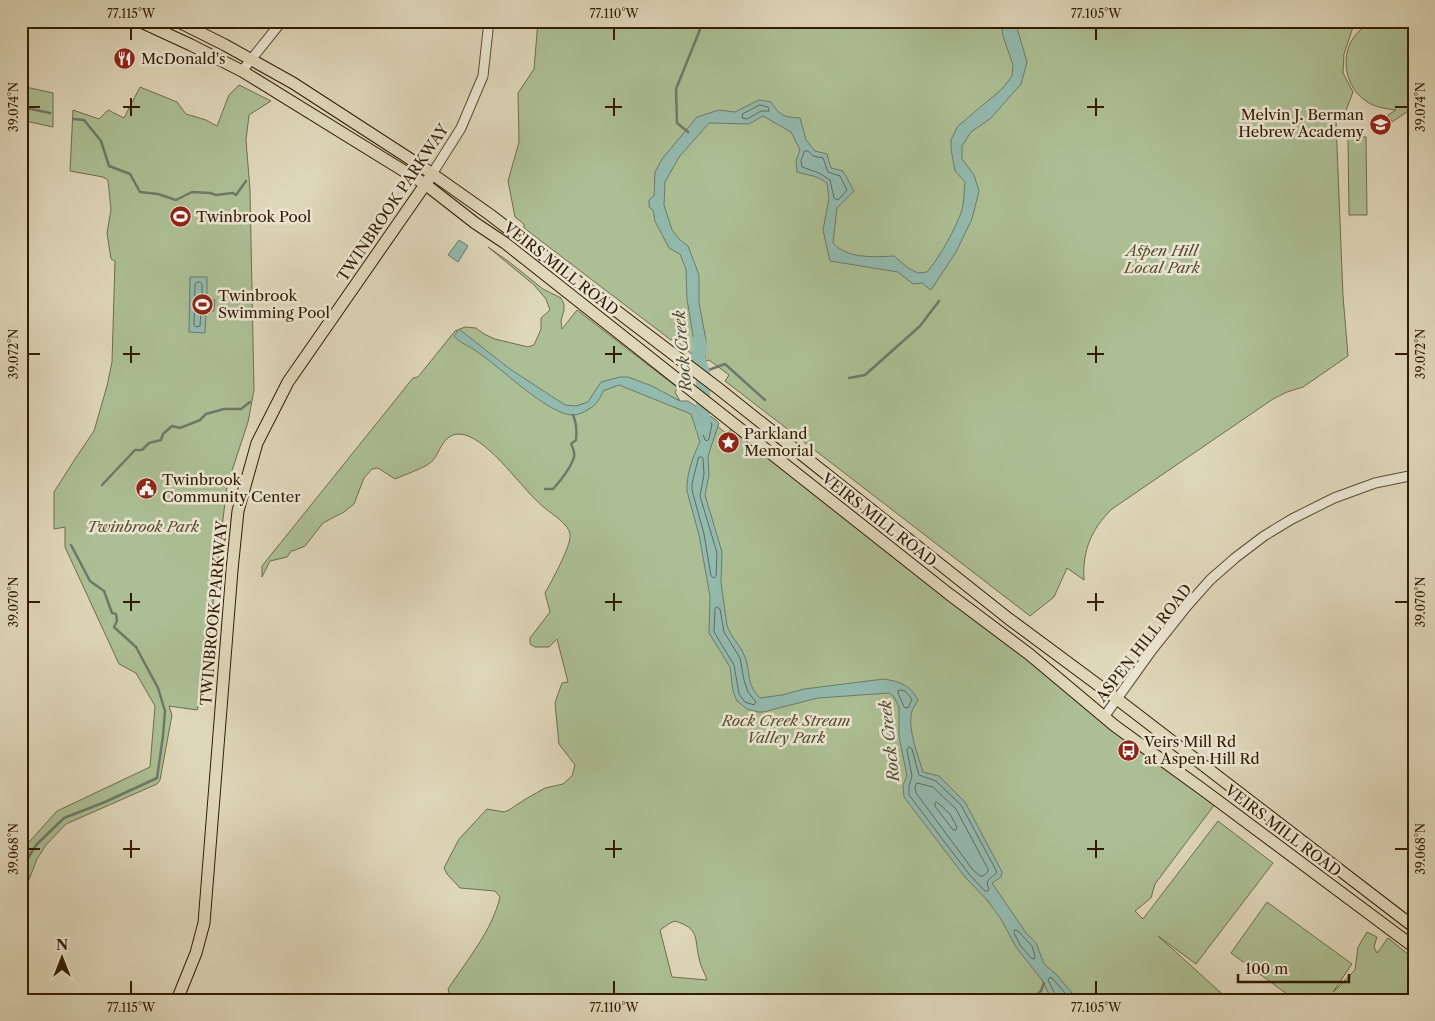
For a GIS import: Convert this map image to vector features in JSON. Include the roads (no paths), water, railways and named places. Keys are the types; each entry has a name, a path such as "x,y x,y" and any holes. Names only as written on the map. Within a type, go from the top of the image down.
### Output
{"main road":[{"name":"VEIRS MILL ROAD","path":"139,21 242,71 425,184 475,223 505,243 941,588 1029,654 1104,717 1414,947"},
{"name":"VEIRS MILL ROAD","path":"177,21 293,83 432,174 503,224 686,363 1009,619 1117,699 1414,928"},
{"name":"TWINBROOK PARKWAY","path":"177,1000 196,953 204,923 238,511 256,443 288,382 432,174"}],"street":[{"path":"242,71 282,21"},
{"name":"TWINBROOK PARKWAY","path":"432,174 460,128 483,76 489,21"},
{"name":"ASPEN HILL ROAD","path":"1104,717 1152,650 1210,580 1249,547 1292,519 1334,498 1375,483 1414,475"}],"water":[{"path":"1001,21 1015,21 1027,62 1021,84 991,118 971,132 962,146 962,159 974,175 979,191 972,219 956,252 931,290 922,283 913,284 898,272 830,261 823,230 829,199 827,183 817,177 797,172 796,161 800,150 791,132 763,116 749,124 709,123 679,157 665,182 664,205 672,230 688,246 699,275 699,303 706,340 705,361 693,355 694,342 687,299 686,269 680,254 669,248 655,221 653,210 649,207 649,200 654,196 655,172 662,159 697,117 719,110 735,112 759,100 771,102 783,115 800,118 806,140 815,151 827,154 831,168 843,171 854,191 837,208 833,243 846,252 862,256 894,256 908,268 918,273 927,272 947,242 963,207 965,182 955,171 951,140 958,126 1002,89 1012,76 1013,65 1003,36"},
{"path":"459,240 468,246 458,262 448,255"},
{"name":"Twinbrook Swimming Pool","path":"190,277 207,277 207,299 215,300 214,311 206,311 205,333 189,332"},
{"path":"459,329 510,369 565,405 576,406 588,402 601,382 628,377 652,386 680,401 688,401 719,423 708,456 709,475 705,495 722,552 721,583 727,625 743,653 751,683 756,693 760,698 804,689 884,679 900,683 912,691 918,700 912,711 912,733 923,772 939,776 965,802 1002,872 1001,877 992,883 1026,933 1036,943 1044,964 1056,974 1078,1000 1052,1000 1042,980 1016,947 1001,919 987,900 965,877 904,797 903,785 907,776 899,737 899,707 894,697 889,693 818,698 763,712 747,709 737,701 733,691 730,667 709,633 710,596 699,535 687,491 690,466 700,442 691,414 619,385 603,391 596,403 584,412 575,415 564,413 538,399 486,358 459,341 454,336"}],"waterway":[{"path":"688,132 677,123 676,89 701,27 700,21"},
{"path":"21,108 50,113"},
{"path":"74,119 84,120 101,141 109,166 130,174 140,192 158,194 176,200 192,192 216,195 233,193 236,195 246,181"},
{"path":"849,378 865,375 920,326 939,301"},
{"name":"Rock Creek","path":"699,341 698,358 703,372 703,428"},
{"path":"703,372 725,364 765,400"},
{"path":"102,485 135,450 142,450 149,443 161,440 163,434 172,426 180,428 200,420 206,414 224,409 241,409 250,402"},
{"path":"545,489 553,489 573,461 574,454 571,444 576,440 577,431 573,415"},
{"path":"21,881 28,858 36,845 64,818 105,802 157,778 165,711 158,688 136,647 114,627 117,621 116,614 112,613 104,591 90,581 71,545"},
{"path":"1031,1000 1041,991 1044,983"}],"place":[{"name":"McDonald's","path":"125,59"},
{"name":"Melvin J. Berman Hebrew Academy","path":"1380,124"},
{"name":"Twinbrook Pool","path":"180,217"},
{"name":"Twinbrook Swimming Pool","path":"202,305"},
{"name":"Parkland Memorial","path":"728,443"},
{"name":"Twinbrook Community Center","path":"146,489"},
{"name":"Veirs Mill Rd at Aspen Hill Rd","path":"1128,751"}],"park label":[{"name":"Aspen Hill Local Park","path":"1162,260"},
{"name":"Twinbrook Park","path":"143,527"},
{"name":"Rock Creek Stream Valley Park","path":"786,730"}]}
